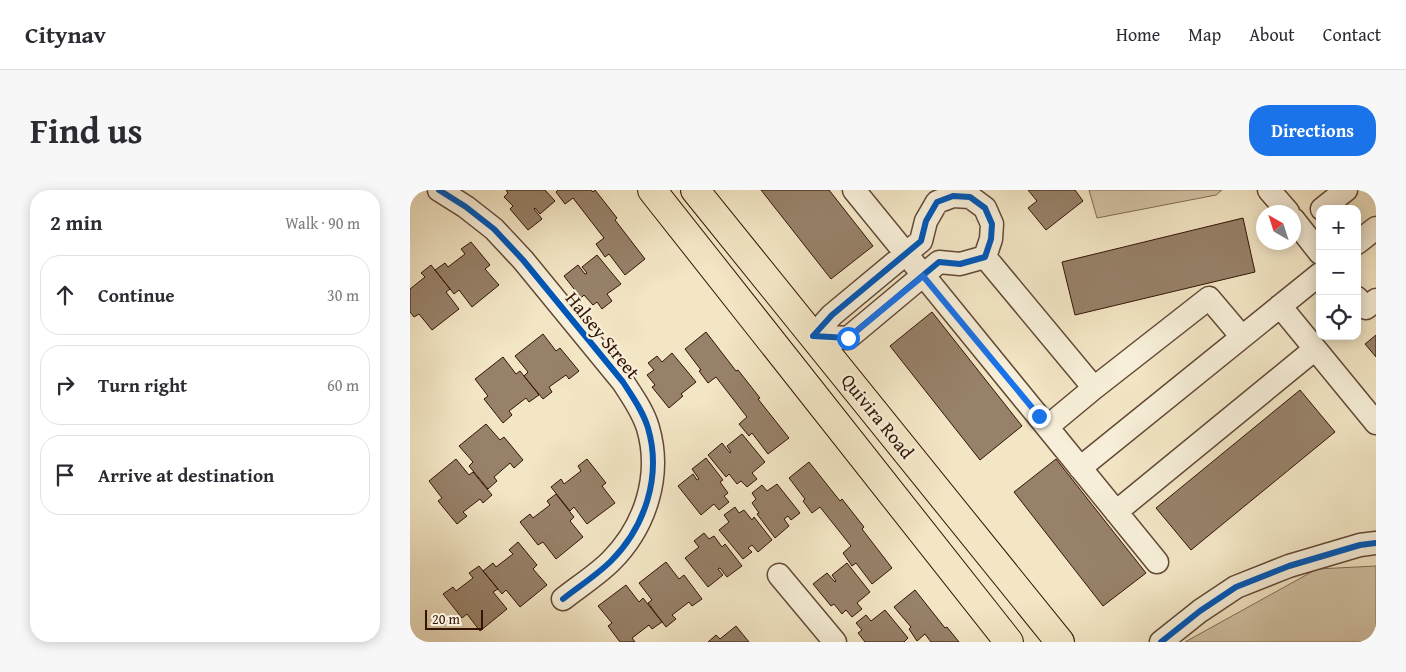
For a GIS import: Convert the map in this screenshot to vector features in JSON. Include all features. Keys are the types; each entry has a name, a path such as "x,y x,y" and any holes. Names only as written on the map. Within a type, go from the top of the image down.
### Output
{"main road":[{"name":"Quivira Road","path":"652,190 1009,642"},
{"name":"Quivira Road","path":"695,190 1060,642"},
{"path":"674,217 688,215 783,333 806,342 813,336"}],"street":[{"name":"Halsey Street","path":"439,190 466,207 494,230 524,260 623,382 637,402 648,428 653,457 652,483 642,517 627,544 610,562 563,599"},
{"path":"854,190 1157,562"},
{"path":"1269,190 1282,205"},
{"path":"1327,205 1346,190"},
{"path":"813,336 832,315 921,241 932,196 970,197 985,208 992,224 991,239 985,257"},
{"path":"1301,217 1316,212"},
{"path":"1361,241 1376,228"},
{"path":"1301,229 1318,250"},
{"path":"813,336 848,338 939,262 960,264 985,257"},
{"path":"985,257 1094,388"},
{"path":"1080,468 1316,277"},
{"path":"1047,427 1209,298 1242,337"},
{"path":"1361,302 1366,308 1376,300"},
{"path":"1280,306 1376,423"},
{"path":"1116,512 1315,349"},
{"path":"1161,642 1200,611 1236,587 1289,566 1360,545 1376,543"},
{"path":"779,575 835,642"}],"shaded area":[{"path":"1089,190 1222,190 1216,195 1097,218"},
{"path":"1376,566 1376,642 1185,642 1317,569"}],"building":[{"path":"506,190 545,190 555,201 540,214 534,209 542,219 528,230 510,209 513,206 504,197 508,193"},
{"path":"558,190 591,190 593,192 595,190 645,259 625,275 609,254 605,257 596,244 604,238 573,198 565,204 556,192"},
{"path":"761,190 829,190 873,246 831,279"},
{"path":"1028,190 1075,190 1083,201 1046,230 1028,208 1037,201"},
{"path":"1243,218 1255,272 1075,315 1062,262"},
{"path":"471,242 490,265 485,269 499,285 472,307 459,290 454,294 435,270 445,263 448,267 465,254 461,249"},
{"path":"597,255 621,284 607,294 612,301 602,309 597,302 593,305 584,295 581,298 564,276 578,265 585,274 587,273 582,267"},
{"path":"431,265 450,289 446,292 459,309 432,330 419,314 414,317 410,312 410,289 425,277 421,273"},
{"path":"932,312 1022,426 980,460 890,346"},
{"path":"706,332 760,398 758,399 789,438 768,454 752,433 749,436 739,424 747,417 716,377 708,383 685,349"},
{"path":"543,334 556,351 560,348 579,371 569,379 566,375 549,387 552,392 543,399 524,376 528,372 515,356"},
{"path":"1376,335 1376,357 1365,344"},
{"path":"672,353 696,382 681,394 683,396 669,408 652,387 655,385 647,375 654,370 648,363 657,356 662,362"},
{"path":"503,357 516,374 520,371 539,395 529,402 526,398 509,411 512,415 503,423 484,399 488,396 475,379"},
{"path":"1300,390 1335,432 1191,550 1156,508"},
{"path":"486,424 500,440 504,437 523,460 514,468 510,463 494,477 497,481 488,489 469,466 473,462 459,446"},
{"path":"742,434 765,462 752,473 757,479 747,487 741,481 737,484 729,474 726,477 708,455 722,443 730,453 727,446"},
{"path":"706,458 723,480 720,482 728,493 724,496 729,502 719,510 714,504 701,515 678,486 693,474 697,480 699,479 692,469"},
{"path":"456,459 469,475 473,472 492,495 483,503 480,499 463,512 467,516 457,524 438,501 442,498 429,481"},
{"path":"587,459 606,483 602,486 615,503 587,524 574,507 570,511 551,487 561,479 564,484 581,471 578,466"},
{"path":"1056,459 1146,573 1103,606 1014,492"},
{"path":"809,462 840,501 842,499 864,527 862,529 892,568 872,584 856,563 852,566 843,553 851,546 820,507 812,513 803,501 805,499 789,478"},
{"path":"777,484 800,513 791,520 788,516 784,519 789,526 775,538 757,514 759,513 752,503 756,499 752,493 762,485 767,491"},
{"path":"556,494 574,517 570,521 583,537 556,559 543,542 538,545 520,522 530,514 533,518 550,505 547,501"},
{"path":"735,507 739,513 744,510 752,520 754,517 772,540 758,552 752,545 748,548 752,552 743,559 719,530 729,522 724,515"},
{"path":"704,533 709,539 714,536 722,547 725,544 742,566 727,577 720,568 718,569 723,575 708,587 685,558 699,547 694,541"},
{"path":"518,542 537,565 533,569 547,585 520,607 506,590 502,594 483,571 493,563 496,567 513,554 509,550"},
{"path":"666,562 679,579 684,575 702,599 692,606 689,602 672,615 676,619 666,627 648,603 652,600 639,583"},
{"path":"847,563 870,592 857,603 862,609 852,617 846,610 842,614 834,604 831,606 813,584 827,573 835,582 832,575"},
{"path":"479,566 498,589 493,592 507,609 480,631 467,614 462,618 443,594 453,587 456,591 473,578 469,573"},
{"path":"626,585 639,602 643,598 662,622 652,629 649,625 632,638 635,642 620,642 608,626 612,623 598,606"},
{"path":"915,590 945,628 947,627 959,642 931,642 925,634 917,641 909,629 911,627 894,607"},
{"path":"885,610 908,638 904,642 865,642 858,633 862,630 856,623 866,615 871,621"},
{"path":"736,626 749,642 708,642 716,635 720,639"}],"cycle path":[{"path":"439,190 466,207 494,229 523,260 623,382 640,410 648,428 653,464 647,500 641,517 633,533 611,561 563,599"},
{"path":"953,196 970,197 985,208 992,224 991,239 985,257 960,264 939,262 848,338 813,336 832,315 921,241 926,221 937,202 953,196"},
{"path":"1161,642 1200,611 1236,587 1289,566 1360,545 1376,543"}],"route":[{"path":"848,338 923,276 1039,416"}]}
